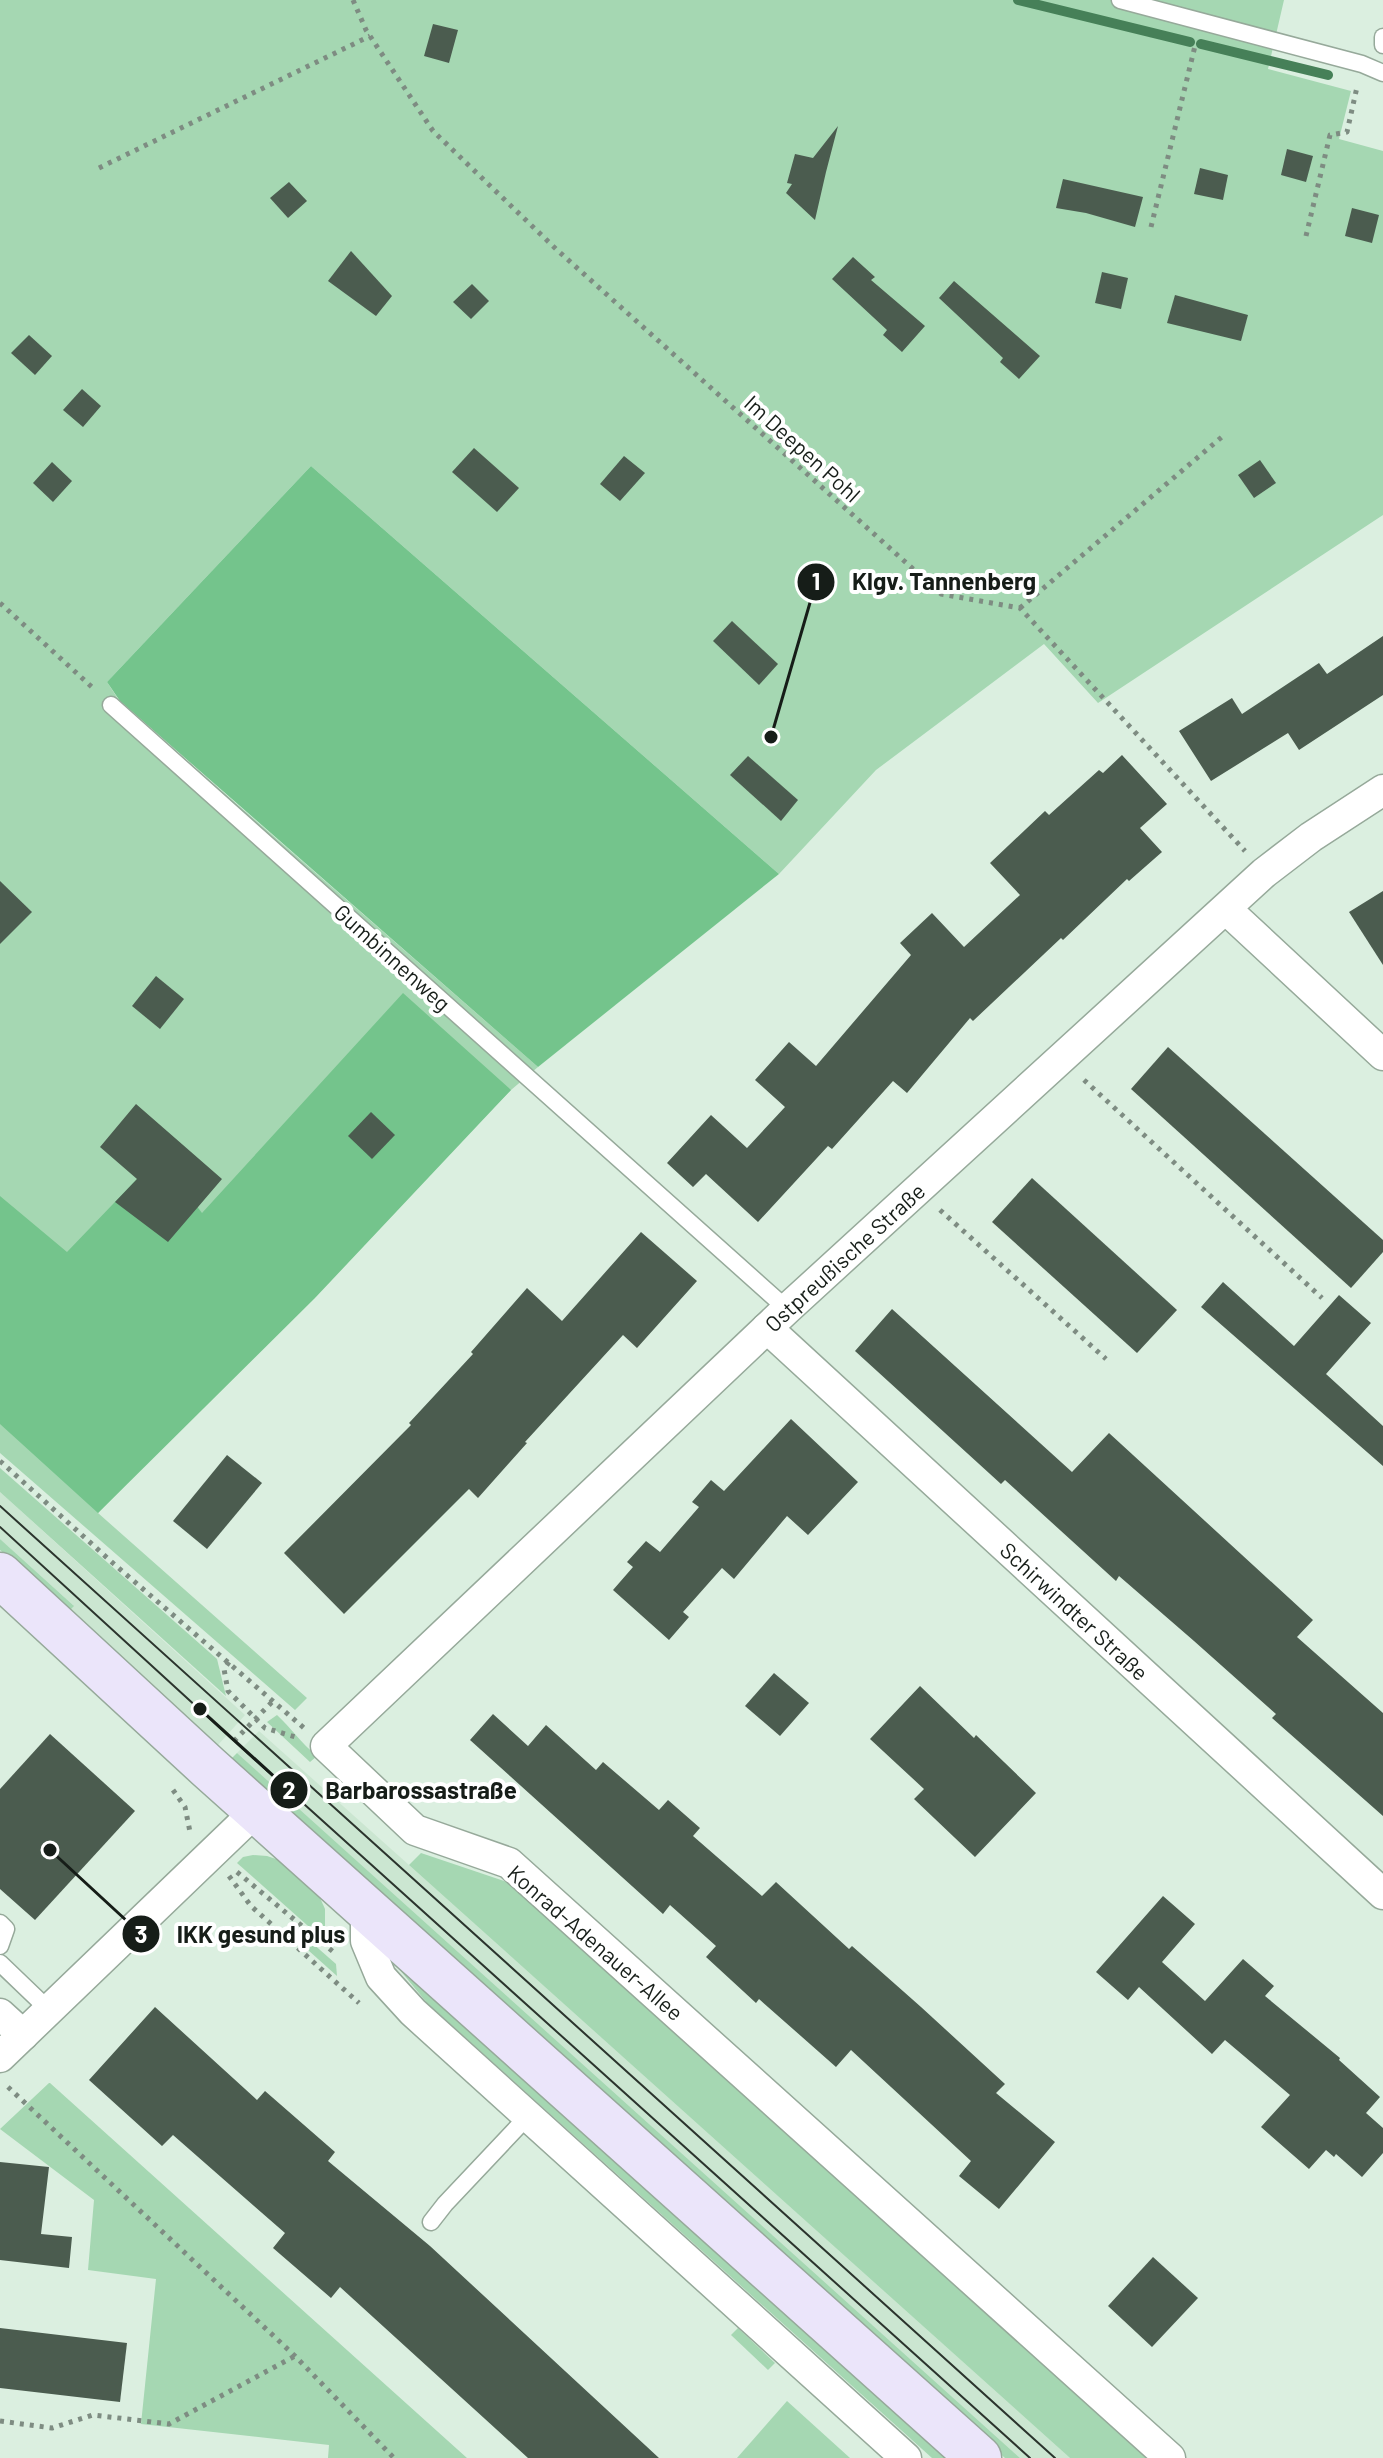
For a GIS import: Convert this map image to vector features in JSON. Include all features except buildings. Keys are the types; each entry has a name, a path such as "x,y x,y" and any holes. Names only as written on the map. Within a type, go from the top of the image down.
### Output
{"main road":[{"path":"0,1575 979,2458"}],"street":[{"name":"Ostpreußische Straße","path":"326,1746 777,1319 1264,873 1311,837 1383,790"},
{"path":"1227,910 1383,1055"},
{"name":"Schirwindter Straße","path":"777,1319 1383,1894"},
{"name":"Konrad-Adenauer-Allee","path":"326,1746 415,1830 509,1863 1170,2458"},
{"path":"0,2057 257,1810"},
{"path":"366,1907 366,1941 381,1977 413,2012 906,2458"},
{"path":"0,2014 23,2035"}],"lane":[{"path":"1120,0 1362,64 1383,73"},
{"path":"1383,37 1383,45"},
{"name":"Gumbinnenweg","path":"111,705 777,1319"},
{"path":"0,1923 6,1929 0,1946"},
{"path":"0,1963 49,2010"},
{"path":"431,2222 528,2116"}],"path":[{"name":"Im Deepen Pohl","path":"353,0 370,36 433,131 556,249 941,594 1020,608"},
{"path":"1151,227 1201,21"},
{"path":"99,168 370,36"},
{"path":"1306,236 1330,135 1347,132 1362,64"},
{"path":"1223,436 1020,608 1264,873"},
{"path":"0,603 111,705"},
{"path":"1062,1060 1322,1298"},
{"path":"918,1190 1106,1359"},
{"path":"0,1461 114,1564 326,1746"},
{"path":"229,1662 224,1669 228,1691 265,1728"},
{"path":"227,1749 272,1702"},
{"path":"212,1853 336,1955 381,1977"},
{"path":"0,2080 295,2356 394,2458"},
{"path":"0,2421 52,2428 93,2415 169,2424 295,2356"}],"shaded area":[{"path":"0,1492 245,1715 217,1746 68,1612 73,1605 0,1539"},
{"path":"259,1731 1070,2458 1020,2458 237,1753"}],"green space":[{"path":"0,0 1284,0 1268,69 1351,91 1339,139 1383,151 1383,515 1098,703 1044,644 876,770 779,874 311,466 107,682 120,702 538,1067 511,1090 98,1513 307,1698 295,1710 0,1453"},
{"path":"311,466 779,874 538,1067 120,701 107,682"},
{"path":"403,993 511,1090 315,1298 98,1513 0,1424 0,1196 67,1252 159,1156 202,1213"},
{"path":"0,1468 217,1659 226,1696 0,1492"},
{"path":"0,1539 74,1606 68,1612 0,1550"},
{"path":"277,1715 317,1756 310,1762 267,1722"},
{"path":"237,1753 1020,2458 1005,2458 231,1759"},
{"path":"421,1853 513,1884 1153,2458 1070,2458 409,1865"},
{"path":"253,1855 285,1862 317,1891 325,1909 325,1941 237,1863 243,1857"},
{"path":"295,1928 336,1964 337,1976 289,1933"},
{"path":"397,1962 949,2458 932,2458 427,2003 395,1964"},
{"path":"49,2083 467,2458 328,2458 329,2445 141,2424 156,2279 88,2270 94,2200 0,2129"},
{"path":"738,2328 775,2363 768,2370 731,2335"},
{"path":"787,2401 850,2458 737,2458"}],"waterway":[{"path":"1018,0 1190,42"},
{"path":"1201,44 1328,75"}],"tram line":[{"path":"0,1506 1055,2458"},
{"path":"0,1527 1030,2458"}],"place":[{"name":"Klgv. Tannenberg","path":"771,737"},
{"name":"Barbarossastraße","path":"200,1709"},
{"name":"IKK gesund plus","path":"50,1850"}]}
